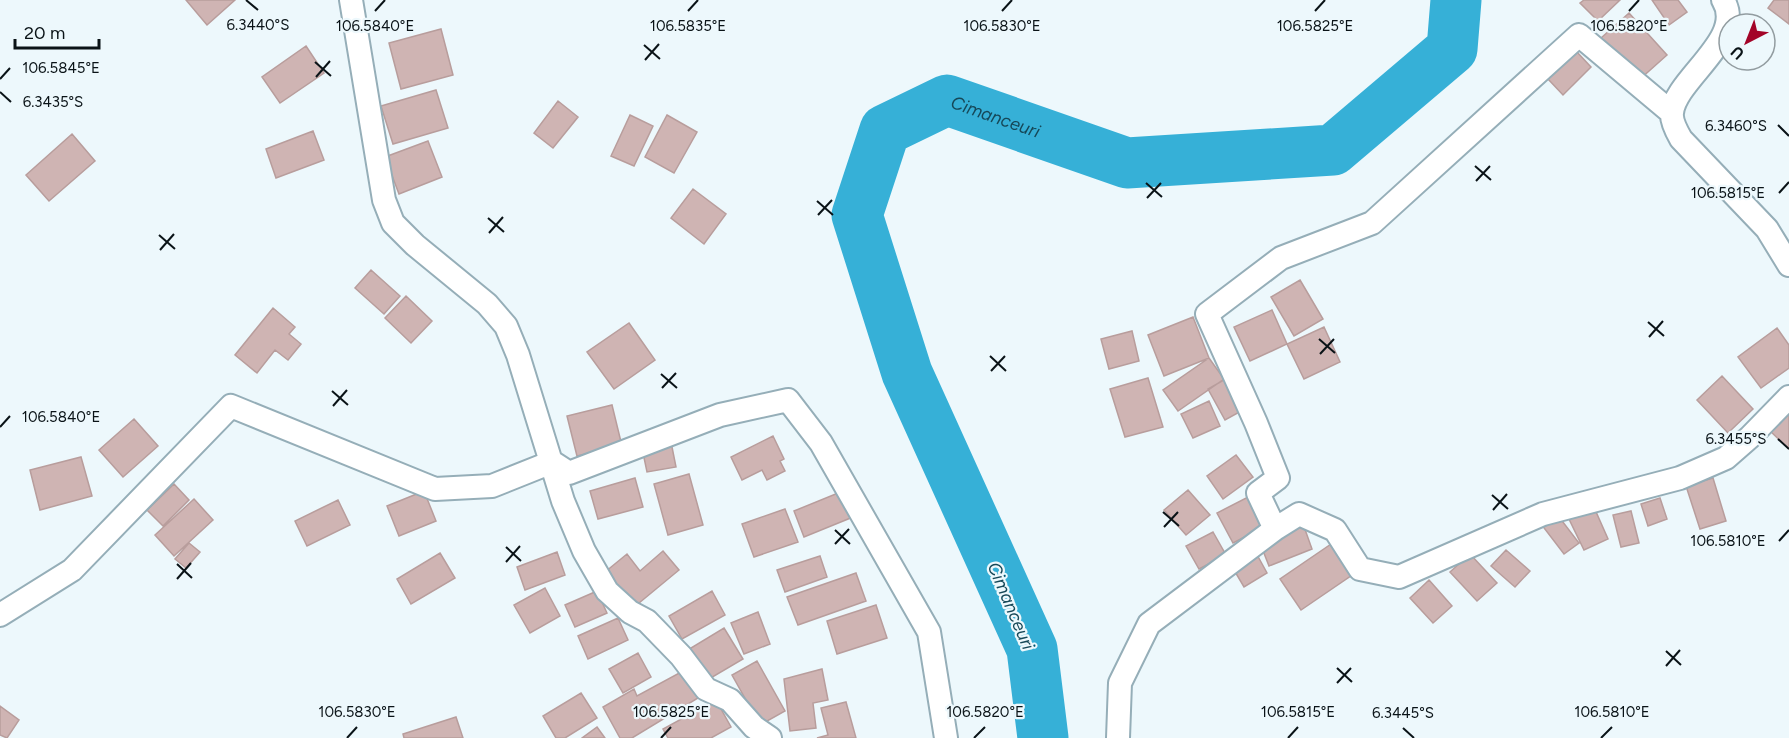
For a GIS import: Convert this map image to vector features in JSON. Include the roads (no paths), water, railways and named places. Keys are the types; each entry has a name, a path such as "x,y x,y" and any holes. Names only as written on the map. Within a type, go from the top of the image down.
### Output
{"street":[{"path":"351,0 384,200 393,223 415,246 487,304 506,326 518,355 563,501 584,551 607,591 630,612 647,621 681,656 705,688 730,700 754,727 770,738"},
{"path":"1723,0 1728,8 1727,22 1717,45 1680,94 1672,113 1675,129 1681,139 1767,229 1789,265"},
{"path":"1275,529 1258,493 1278,478 1207,314 1281,258 1372,223 1579,35 1672,113"},
{"path":"1118,738 1120,683 1149,624 1275,529 1299,514 1335,530 1360,569 1399,578 1543,514 1680,478 1726,458 1789,397"},
{"path":"552,462 569,473 720,415 788,400 821,443 928,632 946,738"},
{"path":"0,615 72,570 231,406 435,489 492,486 552,462"}],"waterway":[{"name":"Cimanceuri","path":"1043,738 1032,649 907,373 857,215 885,130 947,100 1127,163 1333,150 1452,49 1456,0"}]}
